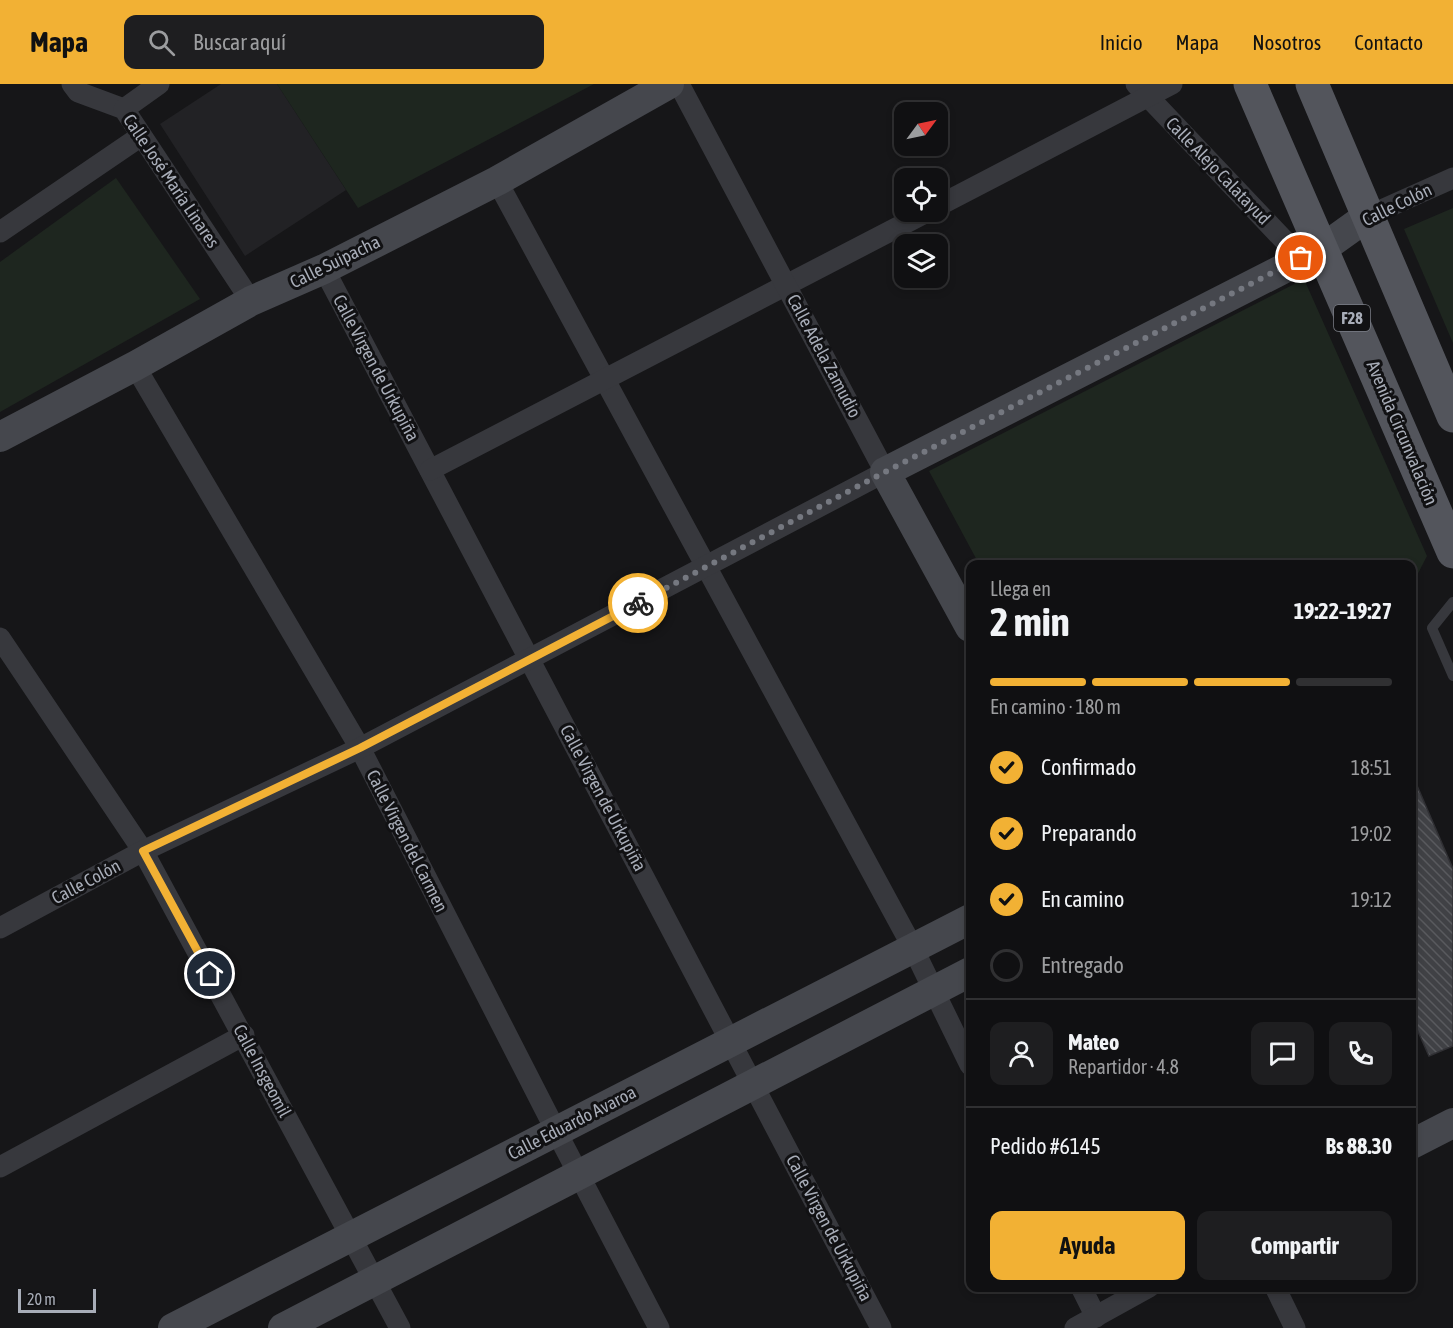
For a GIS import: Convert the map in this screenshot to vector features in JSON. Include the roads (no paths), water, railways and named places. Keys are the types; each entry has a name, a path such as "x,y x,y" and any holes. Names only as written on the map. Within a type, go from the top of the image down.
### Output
{"main road":[{"name":"Calle Suipacha","path":"0,437 135,366 251,301 324,268 497,181 669,84"},
{"name":"Avenida Circunvalación","path":"1250,84 1312,254 1453,552"},
{"path":"1312,84 1453,416"},
{"name":"Calle Colón","path":"885,472 1312,254 1368,216"},
{"name":"Calle Adela Zamudio","path":"885,472 966,620"},
{"name":"Calle Eduardo Avaroa","path":"173,1328 966,921"},
{"path":"283,1328 966,974"},
{"path":"1416,1142 1453,1123"}],"street":[{"name":"Calle José María Linares","path":"72,84 78,92 124,109 251,301"},
{"path":"124,109 159,84"},
{"name":"Calle Adela Zamudio","path":"679,84 885,472"},
{"path":"948,200 1142,90 1172,84"},
{"name":"Calle Alejo Calatayud","path":"1142,90 1312,254"},
{"path":"0,232 141,135"},
{"name":"Calle Colón","path":"1368,216 1453,178"},
{"path":"497,181 913,948 966,1057"},
{"path":"430,470 908,222"},
{"name":"Calle Virgen de Urkupiña","path":"324,268 881,1328"},
{"name":"Calle Virgen del Carmen","path":"135,366 360,748 659,1328"},
{"name":"Calle Colón","path":"0,928 143,851 360,748 885,472"},
{"name":"Calle Insgeomil","path":"3,650 143,851 400,1328"},
{"path":"0,1167 244,1035"},
{"path":"1084,1292 1096,1317"},
{"path":"1076,1328 1140,1292"},
{"path":"1277,1292 1294,1328"}],"lane":[{"path":"1453,602 1432,628 1453,676"}]}
